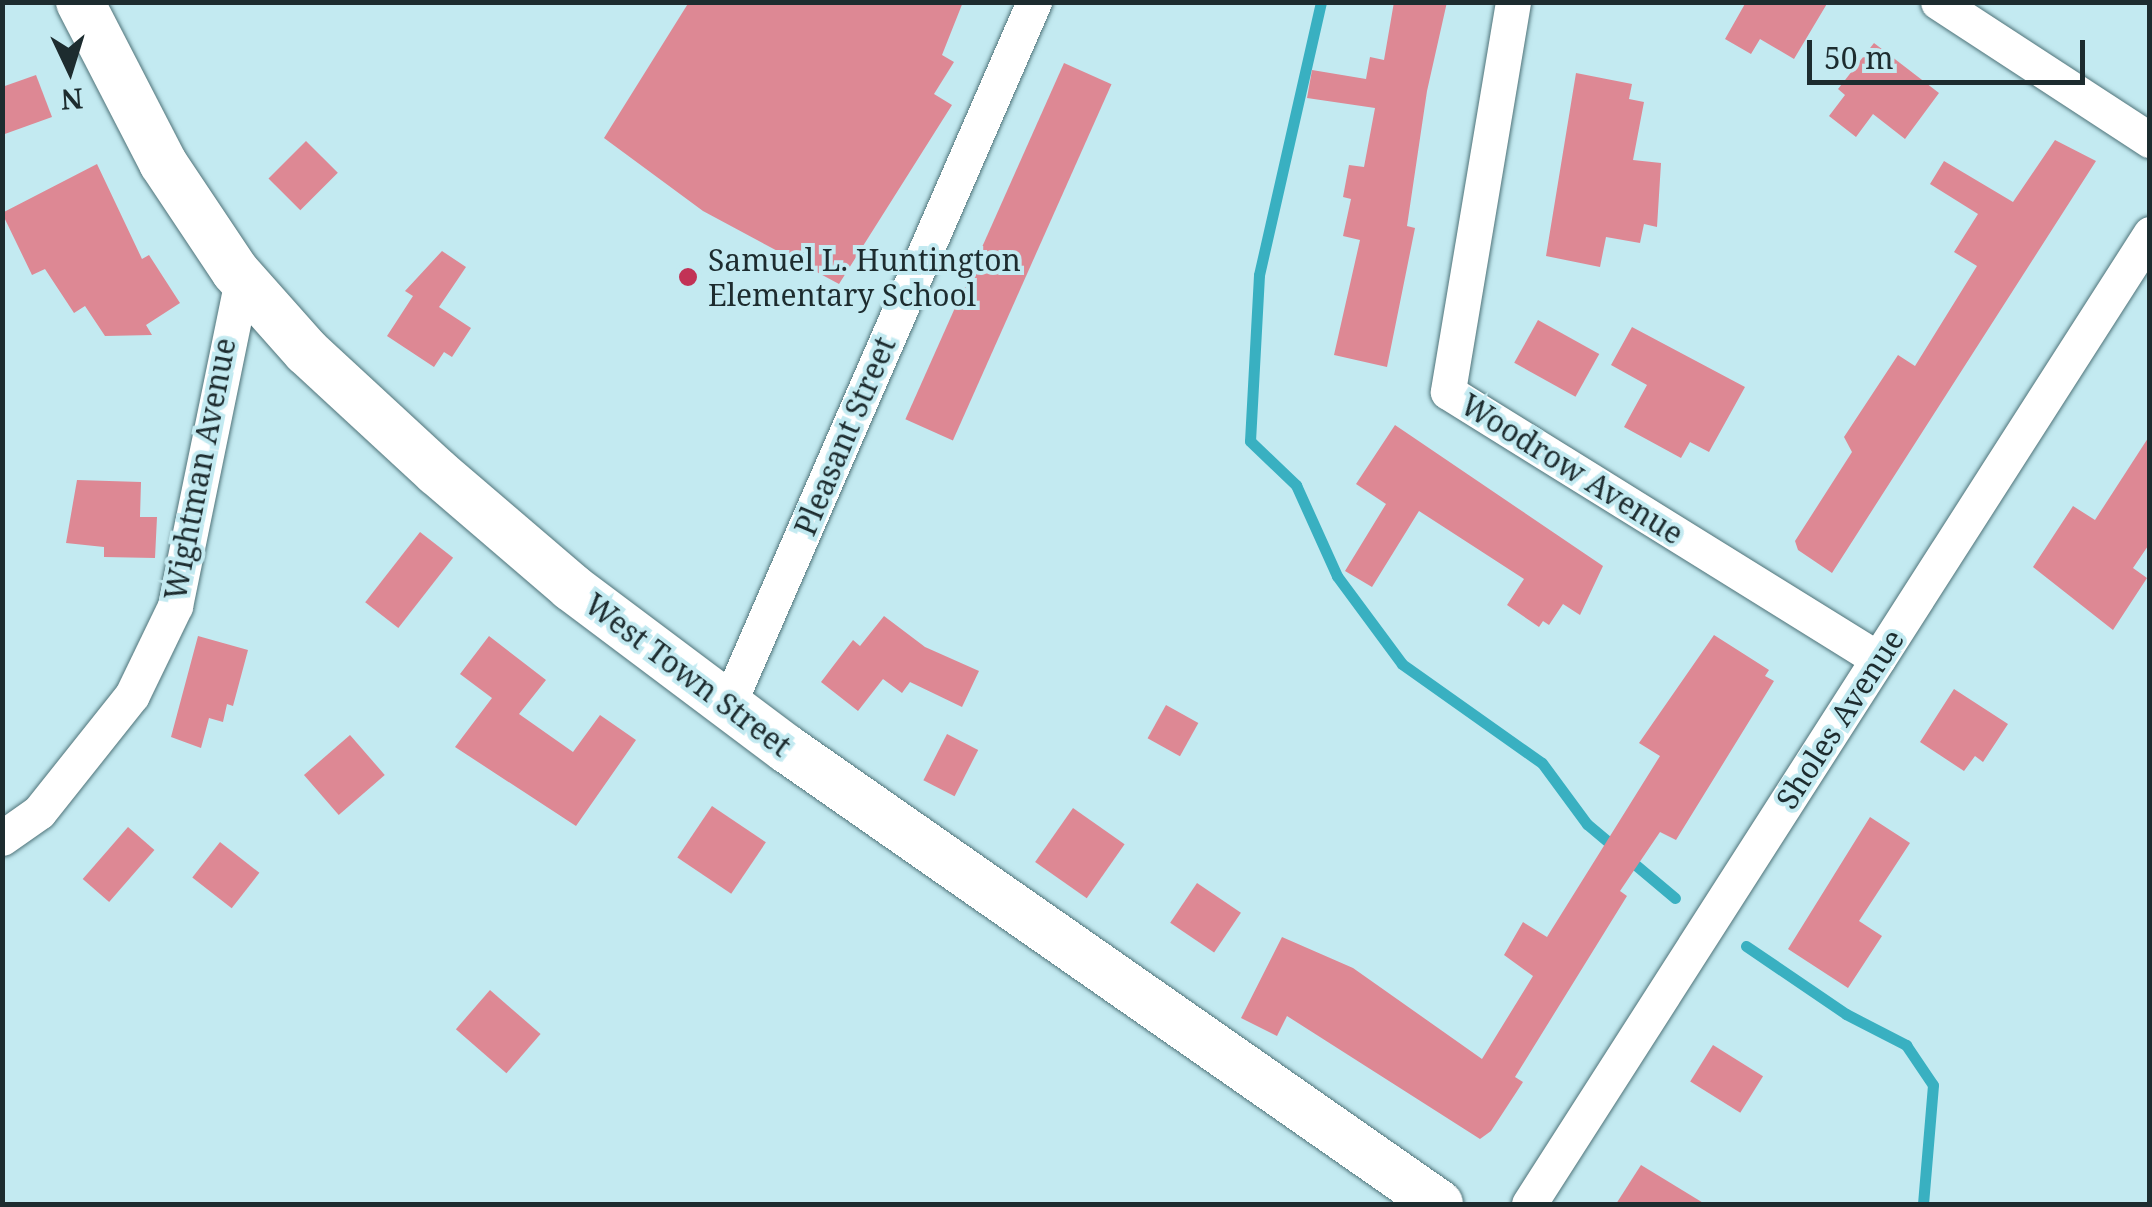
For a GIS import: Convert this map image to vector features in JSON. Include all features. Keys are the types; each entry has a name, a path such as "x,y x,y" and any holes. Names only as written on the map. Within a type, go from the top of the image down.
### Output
{"main road":[{"name":"West Town Street","path":"80,2 163,163 242,280 307,352 481,511 728,705 1045,934 1440,1204"}],"street":[{"name":"Pleasant Street","path":"728,705 1034,2"},
{"name":"Woodrow Avenue","path":"1513,2 1448,392 1878,659"},
{"path":"1938,2 2150,140"},
{"name":"Sholes Avenue","path":"1530,1204 2150,234"},
{"name":"Wightman Avenue","path":"2,838 39,812 132,695 176,606 242,280"}],"building":[{"path":"689,2 963,2 942,55 954,62 934,94 952,105 839,284 703,211 604,138"},
{"path":"1394,2 1447,2 1427,91 1407,226 1415,228 1387,367 1334,355 1360,240 1343,236 1351,199 1343,197 1349,165 1364,167 1375,108 1307,98 1312,70 1366,79 1370,57 1384,60"},
{"path":"1746,2 1828,2 1794,59 1760,39 1751,54 1725,39"},
{"path":"1874,43 1939,93 1905,139 1873,114 1856,137 1829,116 1845,95 1838,89"},
{"path":"1064,63 1112,84 953,440 905,419"},
{"path":"1576,73 1632,84 1629,99 1644,102 1633,160 1661,163 1657,227 1644,224 1640,243 1606,237 1600,267 1546,256"},
{"path":"36,75 52,117 2,135 2,87"},
{"path":"2055,140 2096,161 1832,573 1798,550 1795,541 1852,452 1844,437 1898,355 1915,366 1977,266 1954,252 1978,214 1930,184 1944,161 2013,202"},
{"path":"306,141 338,173 300,210 269,178"},
{"path":"97,164 142,259 149,255 180,303 146,325 152,335 105,336 85,306 74,313 45,269 32,275 2,213"},
{"path":"442,251 466,267 439,307 471,328 452,357 444,352 434,367 387,336 413,296 405,291"},
{"path":"1538,320 1599,354 1575,397 1514,363"},
{"path":"1632,327 1745,387 1709,452 1690,442 1681,458 1624,427 1647,385 1611,365"},
{"path":"1395,425 1603,566 1580,615 1563,604 1549,625 1543,621 1539,627 1507,605 1524,579 1419,511 1372,587 1345,571 1386,504 1356,484"},
{"path":"2150,435 2150,543 2133,568 2147,578 2113,630 2033,567 2073,506 2095,520"},
{"path":"77,480 141,482 140,517 157,517 155,558 104,557 104,547 66,543"},
{"path":"420,532 453,558 398,628 365,602"},
{"path":"884,616 925,647 979,671 962,707 910,682 902,693 883,679 858,711 821,682 853,640 860,646"},
{"path":"1714,635 1769,670 1765,676 1774,681 1676,840 1660,832 1620,891 1627,896 1515,1077 1523,1082 1491,1131 1480,1139 1287,1016 1277,1036 1241,1018 1282,937 1353,968 1482,1059 1533,976 1504,955 1523,922 1547,937 1660,756 1639,743"},
{"path":"198,636 248,650 233,706 227,704 223,722 209,718 201,748 171,737"},
{"path":"489,636 546,680 519,714 573,752 600,715 636,740 576,826 455,747 492,698 460,674"},
{"path":"1954,689 2008,724 1983,762 1975,756 1964,771 1920,742"},
{"path":"1166,705 1198,723 1180,756 1148,738"},
{"path":"947,734 978,750 955,796 923,780"},
{"path":"350,735 385,775 339,815 304,775"},
{"path":"712,806 766,842 731,894 677,857"},
{"path":"1073,808 1125,844 1087,898 1035,862"},
{"path":"1870,817 1910,843 1859,921 1882,936 1848,988 1788,949"},
{"path":"128,827 154,850 109,902 83,879"},
{"path":"220,842 259,873 232,908 192,877"},
{"path":"1197,883 1241,913 1214,952 1170,923"},
{"path":"490,990 541,1034 506,1073 456,1029"},
{"path":"1713,1045 1763,1076 1740,1113 1690,1081"},
{"path":"1641,1165 1705,1204 1616,1204"}],"waterway":[{"path":"1321,2 1259,275 1250,441 1296,485 1337,576 1402,664 1542,763 1587,824 1675,898"},
{"path":"1746,946 1846,1014 1906,1045 1933,1085 1923,1204"}],"place":[{"name":"Samuel L. Huntington Elementary School","path":"688,277"}]}
